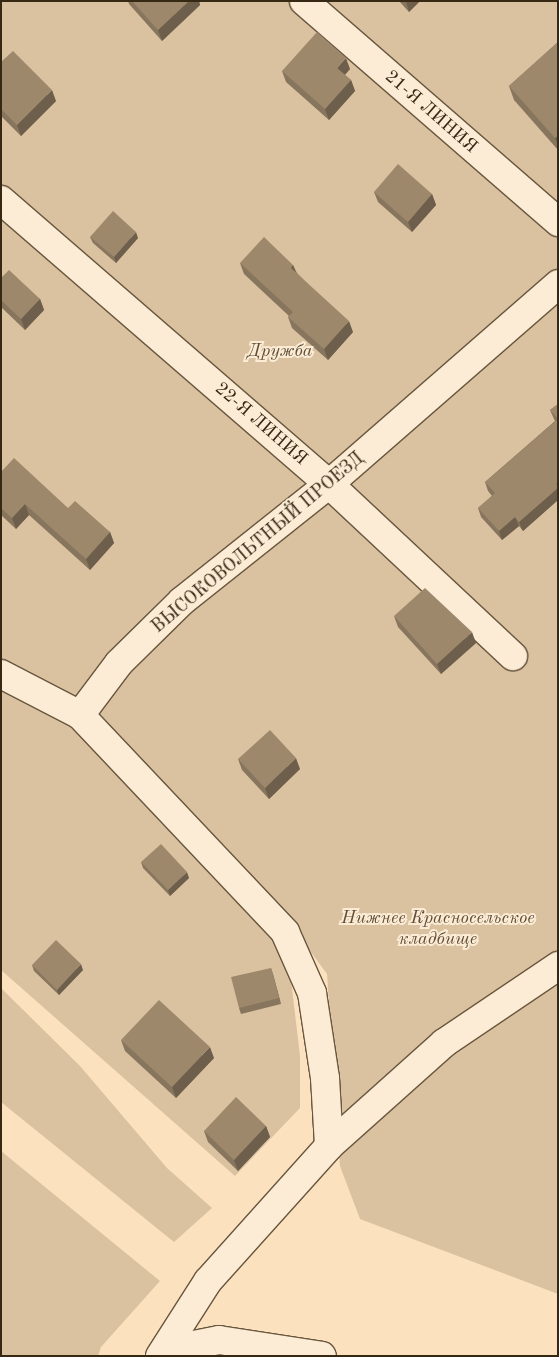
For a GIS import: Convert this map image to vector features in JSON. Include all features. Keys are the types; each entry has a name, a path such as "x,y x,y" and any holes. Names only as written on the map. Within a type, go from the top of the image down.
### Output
{"street":[{"name":"21-Я ЛИНИЯ","path":"304,1 558,222"},
{"name":"22-Я ЛИНИЯ","path":"1,200 329,484 513,656"},
{"name":"ВЫСОКОВОЛЬТНЫЙ ПРОЕЗД","path":"80,715 120,663 182,602 329,484 558,284"},
{"path":"1,674 80,715 285,932 312,993 325,1078 328,1146"},
{"path":"162,1353 208,1281 328,1146 444,1043 558,966"},
{"path":"162,1353 219,1340 322,1356"}],"green space":[{"name":"Дружба","path":"1,1 558,1 558,1294 360,1219 340,1166 327,974 275,903 289,963 300,1056 300,1108 235,1176 1,970"},
{"path":"1,988 80,1066 167,1168 212,1208 174,1242 1,1102"},
{"path":"1,1151 160,1281 101,1347 98,1356 1,1356"}],"building":[{"path":"132,1 189,1 158,30"},
{"path":"317,32 346,58 337,68 351,80 325,109 282,71"},
{"path":"558,42 558,136 555,138 509,86"},
{"path":"13,51 52,90 17,125 1,109 1,62"},
{"path":"398,164 432,194 408,222 374,192"},
{"path":"113,211 136,232 114,257 90,237"},
{"path":"264,237 293,265 291,268 349,321 324,349 288,317 293,312 240,263"},
{"path":"9,270 40,299 21,319 1,300 1,278"},
{"path":"558,404 558,419 550,410"},
{"path":"558,419 558,482 556,484 558,488 519,522 515,517 499,531 478,508 495,493 485,482"},
{"path":"14,458 68,508 75,501 110,532 86,559 25,504 12,518 1,508 1,472"},
{"path":"425,588 472,632 437,664 394,616"},
{"path":"270,730 296,758 265,788 238,759"},
{"path":"161,844 187,872 168,890 141,862"},
{"path":"56,940 81,964 57,990 32,965"},
{"path":"271,968 279,998 239,1008 231,977"},
{"path":"159,1000 210,1047 172,1087 121,1040"},
{"path":"236,1097 266,1126 234,1160 204,1131"}],"park label":[{"name":"Нижнее Красносельское кладбище","path":"438,930"}]}
